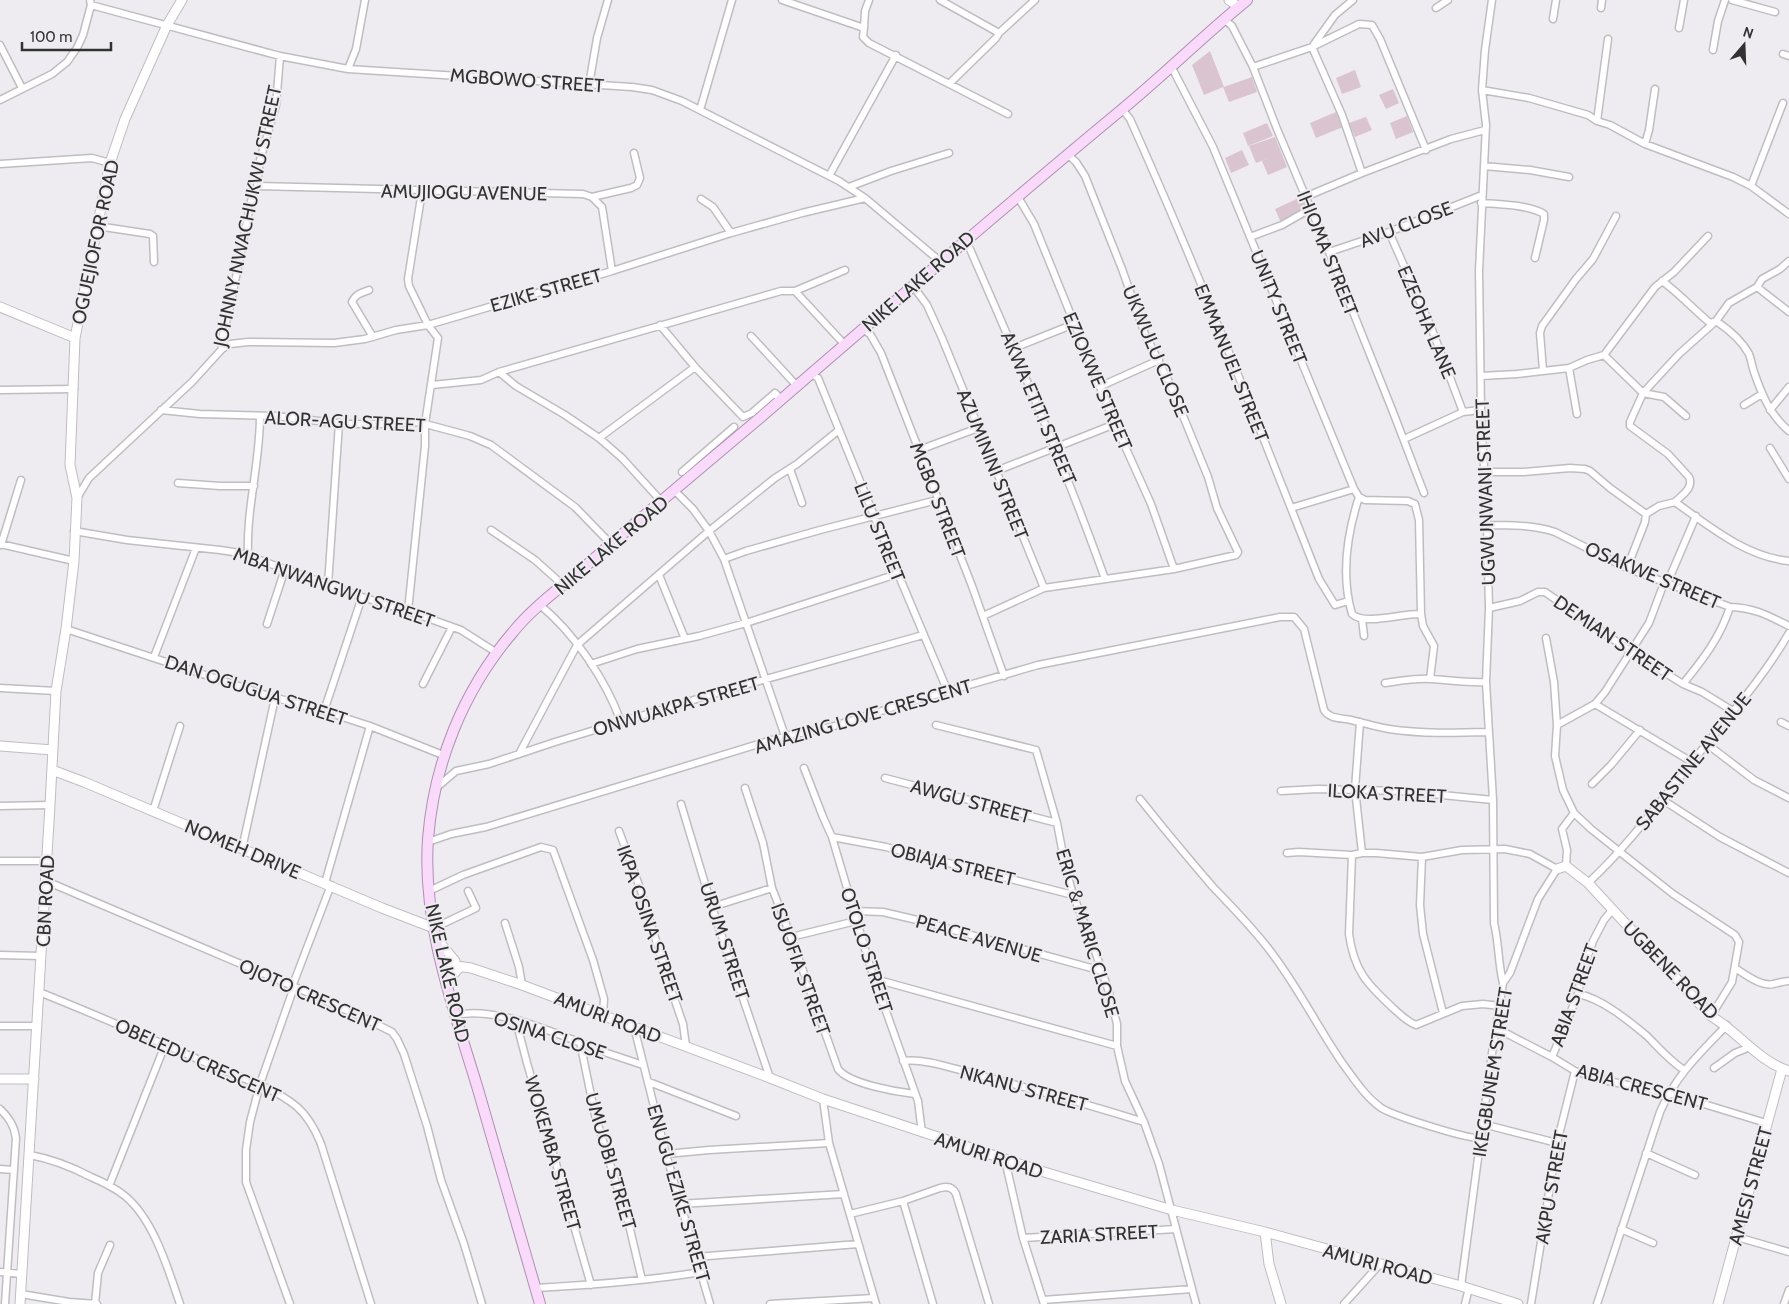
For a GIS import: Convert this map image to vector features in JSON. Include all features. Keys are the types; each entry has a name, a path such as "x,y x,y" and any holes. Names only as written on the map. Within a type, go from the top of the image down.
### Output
{"main road":[{"name":"OGUEJIOFOR ROAD","path":"76,498 70,465 75,338 110,163 125,119 167,24 182,0"},
{"path":"1229,0 1243,3"},
{"name":"NIKE LAKE ROAD","path":"540,1304 441,960 429,891 428,842 435,788 444,756 465,704 497,653 514,631 540,605 845,345 862,328 1122,109 1243,3"},
{"path":"0,307 75,338"},
{"name":"CBN ROAD","path":"20,1304 56,691 74,561 76,498"},
{"path":"0,746 53,750"},
{"name":"NOMEH DRIVE","path":"52,770 328,884 435,933"},
{"path":"1557,869 1566,866"},
{"name":"UGBENE ROAD","path":"1566,866 1588,883 1711,1016 1726,1025 1733,1034 1750,1047 1786,1070"},
{"path":"435,933 457,964 447,981"},
{"name":"AMURI ROAD","path":"441,960 468,966 522,985 603,1014 634,1028 823,1099 1005,1160 1172,1210 1265,1232 1465,1287 1518,1304"},
{"name":"AMESI STREET","path":"1718,1304 1766,1123 1786,1070"},
{"path":"0,1079 34,1079"},
{"path":"1265,1232 1269,1264 1281,1304"}],"street":[{"path":"348,69 356,49 365,0"},
{"path":"589,85 597,38 608,0"},
{"path":"700,110 732,0"},
{"path":"782,0 864,28"},
{"path":"869,0 865,11 863,37 869,43 896,55 1008,114"},
{"path":"940,0 999,33"},
{"path":"950,83 999,33 1035,0"},
{"path":"1312,47 1335,16 1353,0"},
{"path":"1436,8 1448,0"},
{"name":"UGWUNWANI STREET","path":"1492,0 1482,90 1486,130 1479,262 1481,410 1489,608 1486,682 1495,848 1494,923 1503,983"},
{"path":"1553,19 1556,0"},
{"path":"1601,8 1602,0"},
{"path":"1679,28 1684,0"},
{"path":"1713,50 1718,20 1725,0"},
{"path":"1732,0 1775,12"},
{"name":"MGBOWO STREET","path":"90,2 280,56 348,69 632,87 652,90 682,101 849,187 865,198 941,262"},
{"path":"0,100 52,74 67,62 83,35 90,2"},
{"name":"IHIOMA STREET","path":"1224,20 1236,31 1253,67 1404,438 1424,493"},
{"path":"1253,67 1312,47 1359,24 1372,25 1380,39 1426,150"},
{"path":"1597,121 1608,39"},
{"path":"0,45 22,88"},
{"path":"1312,47 1342,115 1362,173"},
{"path":"829,176 896,55"},
{"name":"JOHNNY NWACHUKWU STREET","path":"76,498 89,478 192,382 222,349 220,342 230,307 240,250 251,201 257,186 260,160 276,105 280,56"},
{"name":"UNITY STREET","path":"1171,66 1214,147 1354,489 1359,497"},
{"path":"1645,144 1655,89"},
{"path":"1482,90 1529,98 1588,115 1645,144 1733,177 1751,186 1789,214"},
{"path":"1751,186 1784,103"},
{"name":"EMMANUEL STREET","path":"1122,109 1130,119 1160,186 1319,579 1335,605 1348,601"},
{"path":"1305,197 1362,173 1451,140 1486,130"},
{"path":"592,197 637,185 640,178 634,153"},
{"path":"849,187 891,171 950,153"},
{"name":"UKWULU CLOSE","path":"1067,154 1076,162 1085,176 1122,269 1145,334 1159,360 1208,477 1217,508 1238,552 1236,555 1174,568"},
{"path":"0,164 92,158 110,163"},
{"path":"1484,166 1530,170 1569,177"},
{"name":"AMUJIOGU AVENUE","path":"257,186 583,194 592,197"},
{"path":"408,611 424,452 425,424 438,338 428,325 409,286 422,191"},
{"name":"AVU CLOSE","path":"1329,252 1389,232 1482,194"},
{"path":"592,197 602,207 612,271"},
{"name":"EZIOKWE STREET","path":"1018,197 1034,224 1115,424 1151,504 1174,568"},
{"name":"EZIKE STREET","path":"222,349 240,342 334,343 428,325 612,271 732,233 802,213 865,198"},
{"path":"701,199 713,207 732,233"},
{"path":"1481,203 1537,210 1544,214 1535,258"},
{"path":"1250,237 1282,225 1310,209"},
{"path":"1543,370 1540,333 1542,326 1576,278 1593,259 1616,216"},
{"path":"97,226 150,234 153,236 154,262"},
{"name":"EZEOHA LANE","path":"1389,232 1431,327 1463,412"},
{"path":"1481,376 1569,368 1604,355 1662,281 1674,272 1708,236"},
{"name":"AKWA ETITI STREET","path":"966,240 1014,348 1077,500 1106,579"},
{"path":"1646,514 1660,506 1675,502 1690,486 1691,480 1668,454 1630,426 1632,416 1643,392 1716,321 1729,303 1757,287 1762,279 1780,269 1789,260"},
{"path":"432,385 481,380 499,372 660,325 781,291 795,291 845,270"},
{"path":"1662,281 1678,293 1710,323 1716,321"},
{"name":"AZUMININI STREET","path":"912,286 927,305 957,373 1044,588"},
{"path":"1757,287 1789,312"},
{"path":"369,290 359,294 352,302 373,337"},
{"path":"795,291 845,345"},
{"path":"1716,321 1739,341 1749,354 1762,394 1770,410 1789,431"},
{"path":"1014,348 1074,324"},
{"path":"660,325 695,367 744,417"},
{"name":"MGBO STREET","path":"862,328 870,334 881,353 983,616 1004,676"},
{"path":"751,336 797,386"},
{"path":"1604,355 1643,392 1664,397 1686,416"},
{"path":"1101,386 1159,360"},
{"path":"599,438 695,367"},
{"path":"1569,368 1577,414"},
{"path":"499,372 516,386 599,438 622,458 662,502"},
{"name":"LILU STREET","path":"810,374 818,378 948,692"},
{"path":"1770,410 1789,387"},
{"path":"0,390 74,389"},
{"path":"682,472 744,417 752,413 775,393 781,399"},
{"path":"1744,405 1762,394"},
{"name":"ALOR-AGU STREET","path":"161,410 339,423 393,424 418,422 470,436 491,444 575,507 611,544"},
{"path":"1404,438 1463,412 1481,410"},
{"path":"248,556 250,512 260,437 260,416"},
{"path":"328,585 339,423"},
{"path":"996,471 1115,424"},
{"path":"734,427 737,437"},
{"path":"919,450 978,428"},
{"path":"519,754 578,645 709,531 839,430"},
{"path":"1770,448 1789,479"},
{"path":"790,469 802,502"},
{"path":"1485,472 1585,469 1646,514"},
{"path":"21,480 0,545 74,561"},
{"path":"178,482 220,486 254,486"},
{"path":"1291,508 1354,489"},
{"path":"675,491 693,509 709,531 724,559 785,736"},
{"path":"1421,614 1362,619 1352,614 1348,601 1347,550 1349,534 1359,497 1365,500 1415,504 1419,520 1421,614 1424,626 1434,646 1430,679"},
{"path":"724,559 746,551 937,500"},
{"path":"1675,502 1752,552 1789,561"},
{"path":"1626,568 1646,522 1646,514"},
{"path":"1557,725 1595,704 1614,680 1630,651 1649,623 1664,583 1669,579 1696,516"},
{"name":"OSAKWE STREET","path":"1487,524 1520,526 1555,532 1626,568 1730,607 1747,607 1789,626"},
{"path":"491,530 535,560 563,585"},
{"name":"MBA NWANGWU STREET","path":"74,531 127,540 220,550 248,556 461,630 497,653"},
{"path":"154,657 196,548"},
{"path":"983,616 1044,588 1174,568"},
{"path":"267,624 285,569"},
{"path":"591,664 632,650 746,624 898,574"},
{"path":"659,575 685,639"},
{"name":"DEMIAN STREET","path":"1489,608 1520,601 1542,591 1630,651 1733,712"},
{"path":"324,710 362,597"},
{"path":"540,605 556,618 591,664 608,694 620,722"},
{"path":"1683,684 1711,649 1724,625 1730,607"},
{"name":"AMAZING LOVE CRESCENT","path":"428,842 451,834 494,825 785,736 831,727 900,705 1051,662 1268,619 1294,617 1304,629 1326,714 1331,717 1360,722"},
{"path":"1362,619 1364,636"},
{"path":"423,684 452,627"},
{"name":"DAN OGUGUA STREET","path":"66,629 275,698 324,710 370,726 444,756"},
{"name":"SABASTINE AVENUE","path":"1588,883 1663,800 1773,660 1789,633"},
{"name":"ONWUAKPA STREET","path":"435,788 456,772 620,722 924,635"},
{"path":"1546,638 1552,666 1557,725 1556,756 1563,790 1574,813 1591,829 1672,894 1732,932 1739,942 1732,982 1711,1016"},
{"path":"1384,683 1408,679 1472,683 1486,682"},
{"path":"0,688 56,691"},
{"path":"242,849 275,698"},
{"path":"1595,704 1692,762"},
{"path":"1362,853 1355,789 1360,722 1388,729 1420,732 1455,734 1489,732"},
{"path":"1782,722 1789,726"},
{"name":"ERIC & MARIC CLOSE","path":"936,725 1036,750 1057,823 1059,840 1073,895 1102,971 1117,1024 1117,1046 1125,1081 1144,1122 1159,1164 1196,1304"},
{"path":"153,811 180,726"},
{"path":"290,1304 246,1180 246,1140 260,1084 328,884 370,726"},
{"path":"1592,784 1611,765 1640,730"},
{"path":"1707,744 1754,780 1789,798"},
{"name":"OTOLO STREET","path":"804,768 832,837 875,980 916,1094 922,1133"},
{"name":"AWGU STREET","path":"885,778 1057,823"},
{"name":"ISUOFIA STREET","path":"745,788 763,843 772,888 792,937 825,1034 841,1073 860,1082 903,1093 916,1094"},
{"name":"ILOKA STREET","path":"1282,791 1355,789 1401,791 1493,800"},
{"path":"1140,799 1180,850 1272,953 1293,983 1328,1043 1354,1080 1368,1096 1381,1108 1400,1117 1448,1130 1458,1135 1481,1138"},
{"path":"1663,800 1720,837 1789,873"},
{"name":"URUM STREET","path":"681,804 712,906 770,1078"},
{"path":"0,806 50,805"},
{"path":"1566,866 1566,850 1562,829 1574,813"},
{"name":"IKPA OSINA STREET","path":"619,831 640,888 668,980 684,1024 686,1046"},
{"name":"OBIAJA STREET","path":"832,837 886,847 1073,895"},
{"path":"429,891 463,875 541,847 553,850 594,960 604,999 603,1014"},
{"path":"1287,853 1352,855 1362,853 1422,857 1462,850 1495,848 1530,854 1557,869"},
{"path":"1352,855 1349,934 1356,965 1376,994 1408,1022 1416,1025 1462,1006 1483,1004 1500,1006"},
{"path":"1422,857 1420,905 1423,934 1443,1013"},
{"path":"0,861 47,861"},
{"name":"IKEGBUNEM STREET","path":"1465,1304 1465,1287 1481,1138 1503,983 1510,973 1538,900 1557,869"},
{"name":"OJOTO CRESCENT","path":"46,881 388,1030 397,1039 410,1073 435,1153 441,1180 482,1304"},
{"path":"712,906 772,888"},
{"path":"435,933 476,908 468,891"},
{"name":"ABIA STREET","path":"1552,1057 1578,994 1581,976 1593,941 1604,920 1613,909"},
{"name":"PEACE AVENUE","path":"854,911 883,912 917,920 1102,971"},
{"path":"792,937 856,921"},
{"path":"505,923 519,967 522,985"},
{"path":"0,955 41,956"},
{"path":"1735,968 1759,982 1772,984 1780,981 1789,981"},
{"path":"875,980 1117,1046"},
{"name":"OBELEDU CRESCENT","path":"39,992 219,1069 260,1084 297,1107 307,1117 316,1132 371,1304"},
{"path":"1578,994 1594,1000 1620,1016 1647,1037 1673,1063 1684,1070"},
{"name":"OSINA CLOSE","path":"456,1015 466,1012 499,1016 643,1065"},
{"name":"WOKEMBA STREET","path":"516,1021 591,1286"},
{"path":"1596,1304 1668,1093 1684,1070 1726,1025"},
{"path":"0,1026 37,1026"},
{"name":"ENUGU EZIKE STREET","path":"634,1028 666,1154 710,1304"},
{"name":"ABIA CRESCENT","path":"1496,1028 1575,1071 1598,1078 1668,1093 1766,1123"},
{"name":"UMUOBI STREET","path":"580,1042 595,1115 629,1225 642,1280"},
{"path":"109,1186 165,1045"},
{"path":"1714,1068 1736,1053 1750,1047"},
{"name":"NKANU STREET","path":"903,1061 911,1060 938,1065 1014,1084 1144,1122"},
{"name":"AKPU STREET","path":"1531,1304 1557,1143 1575,1071"},
{"path":"648,1082 736,1116"},
{"path":"770,1304 875,1301 829,1143 823,1099"},
{"path":"0,1109 14,1127 16,1138 5,1304"},
{"path":"1483,1124 1557,1143"},
{"path":"666,1154 829,1143"},
{"path":"1646,1153 1695,1175"},
{"path":"30,1155 68,1166 109,1186 129,1200 145,1221 160,1251 180,1304"},
{"path":"1005,1160 1023,1238 1044,1302 1192,1289"},
{"path":"0,1169 14,1170"},
{"path":"850,1214 903,1201 946,1187 954,1190 989,1304"},
{"path":"680,1204 844,1194"},
{"path":"903,1201 934,1304"},
{"name":"ZARIA STREET","path":"1023,1238 1176,1229"},
{"path":"1621,1229 1653,1243"},
{"path":"1737,1238 1789,1252"},
{"path":"696,1257 858,1244"},
{"path":"21,1294 69,1302 96,1304 98,1273 110,1245"},
{"path":"1344,1304 1380,1264"},
{"path":"0,1272 22,1274"},
{"path":"536,1288 591,1286 701,1272"},
{"path":"1784,1304 1789,1290"}],"shaded area":[{"path":"1210,51 1224,87 1252,77 1257,92 1229,102 1223,87 1204,95 1192,65"},
{"path":"1355,70 1361,87 1342,94 1336,78"},
{"path":"1393,89 1399,103 1386,109 1379,95"},
{"path":"1336,112 1343,127 1316,138 1310,123"},
{"path":"1407,116 1413,132 1396,139 1390,123"},
{"path":"1366,117 1372,130 1355,137 1349,123"},
{"path":"1267,123 1273,136 1248,146 1243,133"},
{"path":"1275,137 1287,167 1268,175 1262,161 1269,158 1256,163 1249,146"},
{"path":"1242,150 1249,165 1231,173 1225,158"},
{"path":"1301,197 1307,212 1281,223 1275,209"}]}
